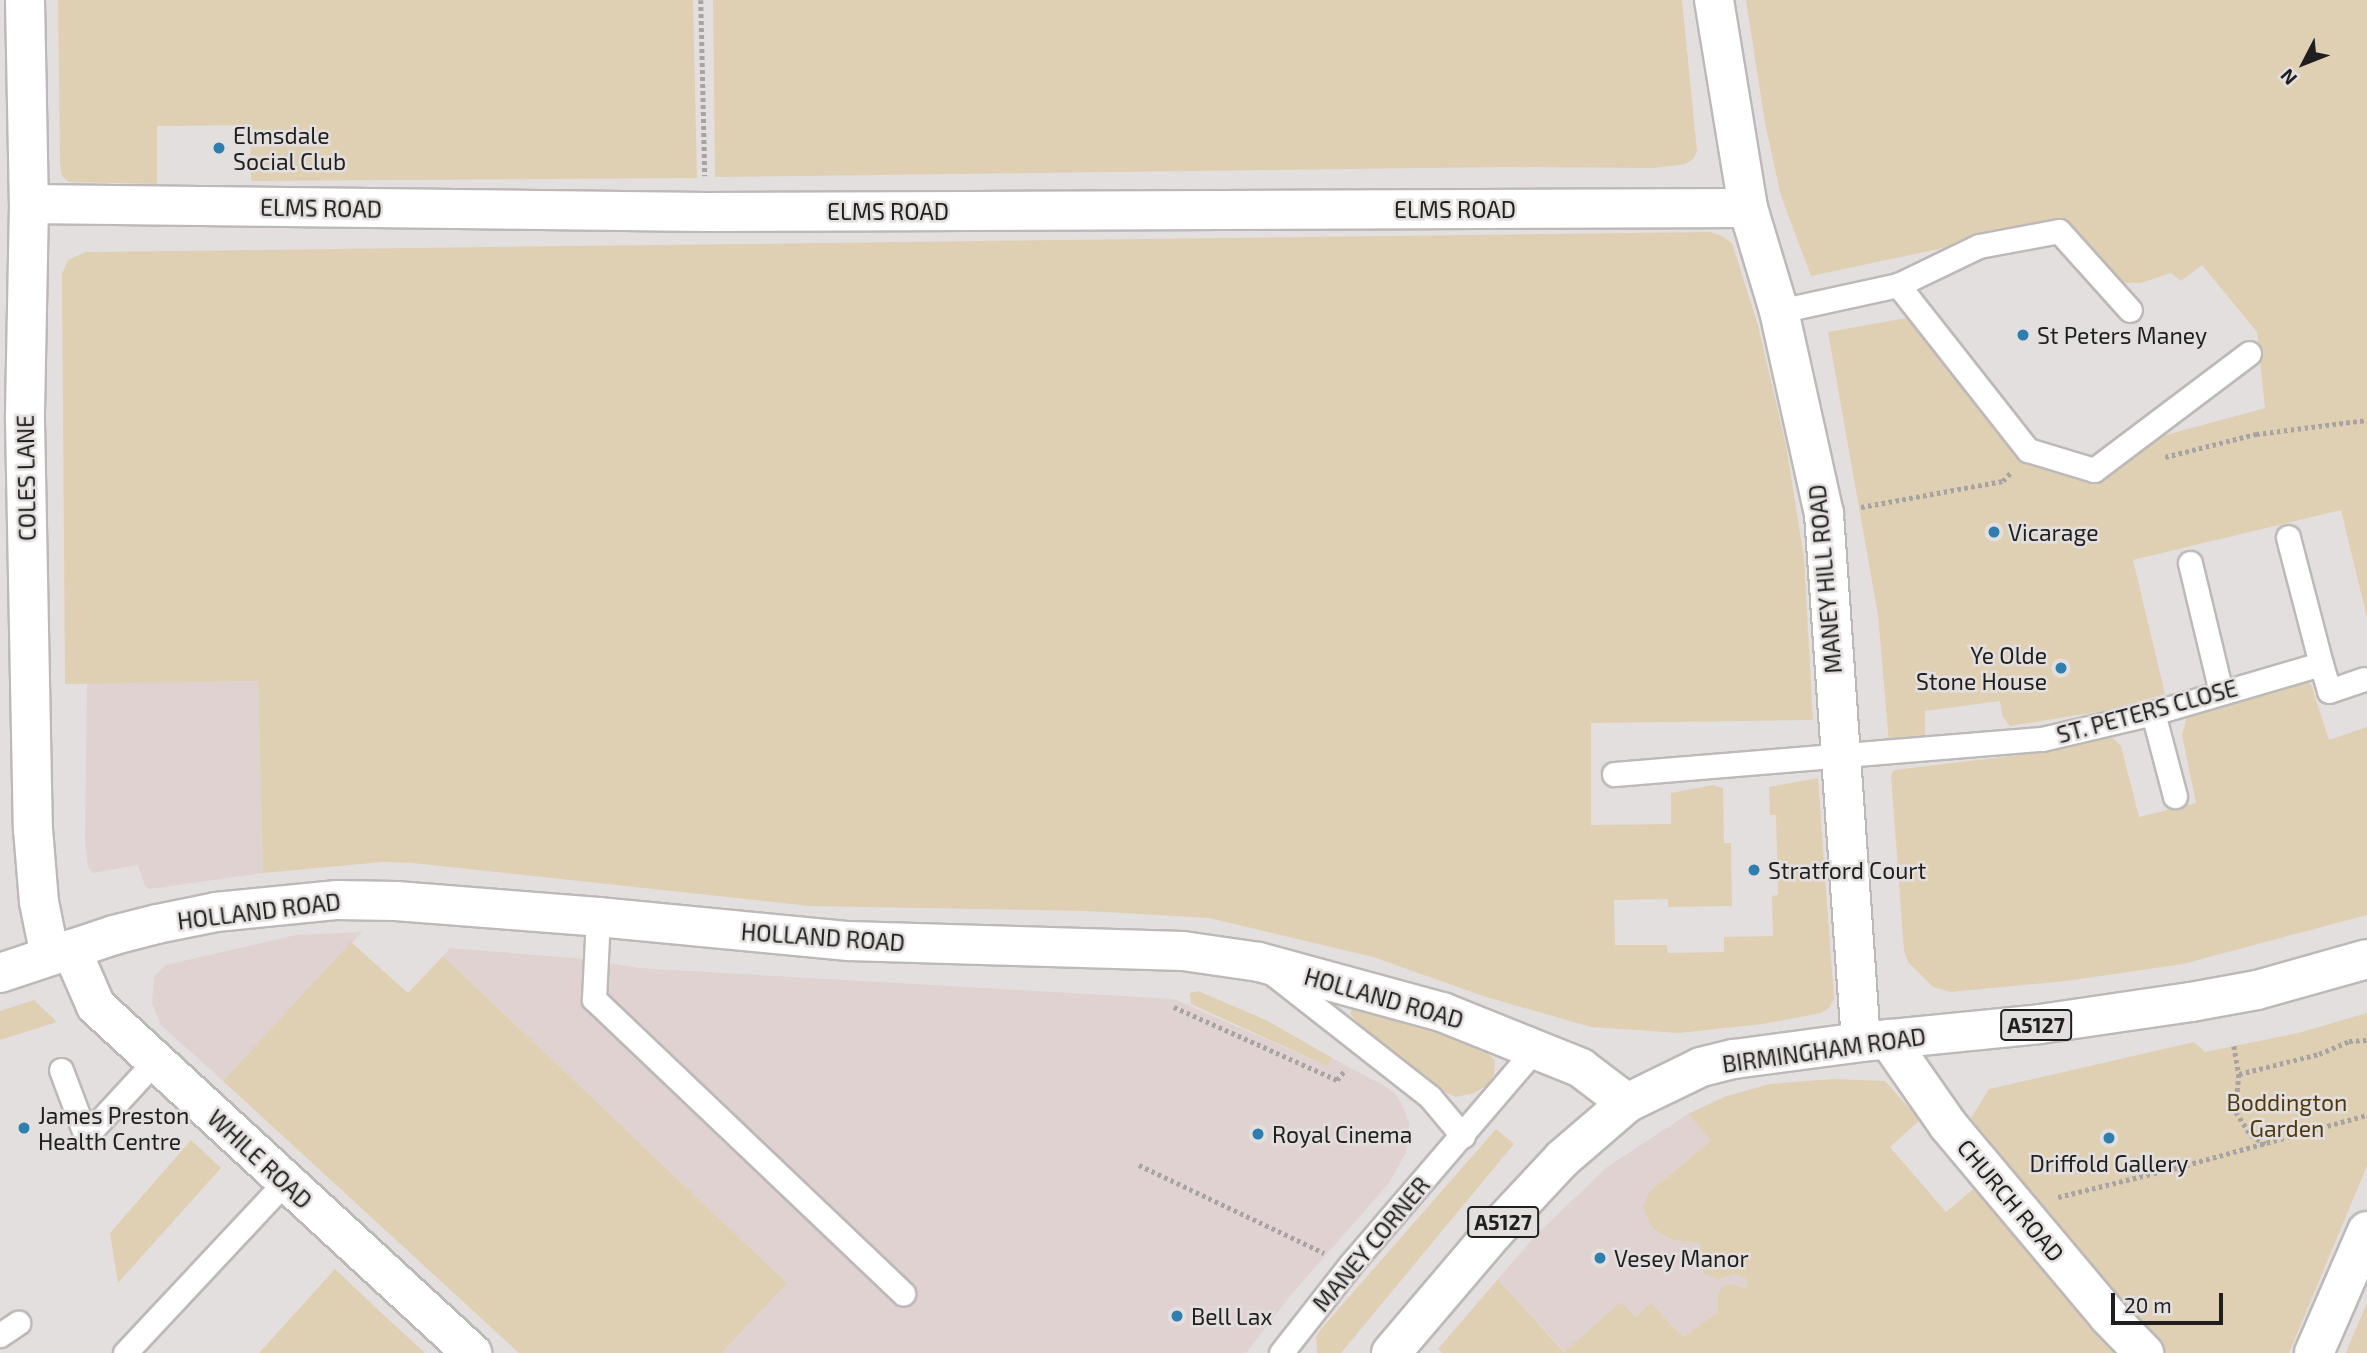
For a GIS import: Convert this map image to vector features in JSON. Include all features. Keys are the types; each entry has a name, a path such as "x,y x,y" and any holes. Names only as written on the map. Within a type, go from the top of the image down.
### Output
{"street":[{"name":"COLES LANE","path":"25,0 29,204 12,420 39,902 60,952"},
{"name":"MANEY HILL ROAD","path":"1714,0 1748,208 1779,311 1824,513 1839,757 1853,900 1875,1041"},
{"name":"ELMS ROAD","path":"29,204 706,212 1748,208"},
{"name":"HOLLAND ROAD","path":"0,973 114,935 216,912 337,900 396,901 598,917 849,941 1183,951 1259,962 1442,1012 1581,1068 1627,1103"},
{"name":"WHILE ROAD","path":"60,952 96,1006 472,1353"},
{"name":"BIRMINGHAM ROAD","path":"1391,1353 1494,1232 1562,1159 1627,1103 1700,1067 1734,1059 2040,1024 2191,1002 2257,990 2367,959"},
{"name":"CHURCH ROAD","path":"1875,1041 2108,1316 2144,1353"},
{"path":"2314,1353 2367,1231"}],"lane":[{"path":"1779,311 1898,285 1979,246 2059,231 2130,310"},
{"path":"1898,285 2028,450 2094,470 2249,353"},
{"path":"2288,537 2329,691 2364,680"},
{"path":"2189,564 2221,692"},
{"name":"ST. PETERS CLOSE","path":"1614,774 2042,739 2153,713 2321,664"},
{"path":"2153,713 2175,796"},
{"path":"598,917 594,999 903,1293"},
{"path":"1259,962 1430,1097 1463,1136"},
{"name":"MANEY CORNER","path":"1281,1353 1350,1265 1536,1048"},
{"path":"61,1070 86,1136 155,1061"},
{"path":"125,1353 285,1182"}],"path":[{"path":"701,0 706,212"},
{"path":"2154,459 2256,434 2367,420"},
{"path":"1824,513 2003,481"},
{"path":"1174,1007 1337,1080 1365,1047"},
{"path":"2239,1074 2319,1054 2349,1041 2367,1040"},
{"path":"2234,1046 2239,1074 2236,1112 2250,1135 2266,1144"},
{"path":"2017,1207 2266,1144 2367,1115"},
{"path":"1139,1165 1350,1265"}],"shaded area":[{"path":"258,681 263,873 149,889 145,886 138,865 93,873 88,867 85,841 87,683"},
{"path":"362,932 223,1081 161,1025 152,1003 154,977 166,965 296,935"},
{"path":"450,948 575,958 639,968 1174,999 1327,1066 1332,1058 1383,1085 1396,1094 1409,1123 1406,1153 1389,1183 1290,1296 1246,1353 722,1353 787,1283 443,956"},
{"path":"1688,1114 1711,1141 1650,1191 1674,1240 1699,1243 1720,1279 1734,1274 1747,1278 1746,1289 1720,1304 1718,1312 1683,1337 1651,1303 1635,1317 1565,1352 1498,1279 1536,1235 1607,1167"}],"green space":[{"path":"58,0 693,0 697,178 251,181 250,125 157,126 157,184 69,182 62,176 60,164"},
{"path":"713,0 1682,0 1697,151 1694,158 1686,164 1653,168 1506,167 715,177"},
{"path":"1746,0 2367,0 2367,618 2341,510 2133,560 2165,694 2109,710 2010,726 2003,717 2000,701 1925,711 1925,736 1919,741 1889,743 1878,615 1828,332 1912,317 2016,451 2037,465 2056,465 2265,408 2257,332 2202,265 2181,281 2171,273 2141,283 2126,283 2112,276 2066,222 1811,276 1781,196 1765,123"},
{"path":"1710,232 1732,243 1758,325 1786,445 1804,558 1813,720 1591,723 1591,825 1671,824 1671,793 1713,785 1723,788 1724,843 1731,843 1732,906 1668,907 1668,899 1614,900 1615,945 1667,945 1668,953 1724,952 1724,937 1773,936 1772,896 1778,895 1776,815 1770,815 1769,787 1818,778 1834,999 1829,1008 1821,1013 1763,1024 1679,1033 1591,1027 1486,997 1373,957 1209,918 1086,911 810,906 412,863 383,862 263,873 258,681 65,684 62,274 68,260 86,252"},
{"path":"2299,677 2311,684 2329,740 2367,727 2367,915 2183,964 2066,981 1950,992 1933,987 1908,962 1904,951 1891,775 1894,770 2027,754 2112,737 2121,746 2139,817 2196,803 2182,735 2188,714"},
{"path":"351,942 408,993 443,956 787,1283 722,1353 519,1353 223,1081"},
{"path":"1198,991 1266,1020 1332,1058 1327,1066 1191,1004 1190,993"},
{"path":"34,1000 57,1022 0,1040 0,1011"},
{"path":"1353,1005 1484,1049 1495,1061 1494,1074 1488,1085 1474,1093 1456,1097 1428,1085 1370,1036 1350,1014"},
{"name":"Boddington Garden","path":"2367,1013 2367,1166 2289,1353 2160,1353 1971,1118 1989,1089 2194,1042 2205,1052 2298,1033"},
{"path":"1832,1079 1885,1081 1920,1120 1890,1147 1946,1212 1977,1186 2116,1353 1442,1353 1438,1349 1498,1279 1564,1352 1621,1302 1635,1317 1651,1303 1683,1337 1718,1312 1718,1295 1722,1287 1731,1284 1746,1289 1747,1278 1734,1274 1720,1279 1703,1273 1704,1256 1699,1243 1674,1240 1660,1233 1650,1225 1643,1206 1650,1191 1711,1141 1688,1114 1724,1097 1769,1084"},
{"path":"1496,1129 1514,1144 1341,1353 1317,1353 1316,1337 1321,1329"},
{"path":"191,1140 221,1168 118,1283 110,1233"},
{"path":"335,1269 388,1319 425,1353 259,1353"},
{"path":"2367,1303 2367,1353 2346,1353 2346,1352"}],"place":[{"name":"Elmsdale Social Club","path":"219,148"},
{"name":"St Peters Maney","path":"2023,335"},
{"name":"Vicarage","path":"1994,532"},
{"name":"Ye Olde Stone House","path":"2061,668"},
{"name":"Stratford Court","path":"1754,870"},
{"name":"James Preston Health Centre","path":"24,1128"},
{"name":"Royal Cinema","path":"1258,1134"},
{"name":"Driffold Gallery","path":"2109,1138"},
{"name":"Vesey Manor","path":"1600,1258"},
{"name":"Bell Lax","path":"1177,1316"}]}
